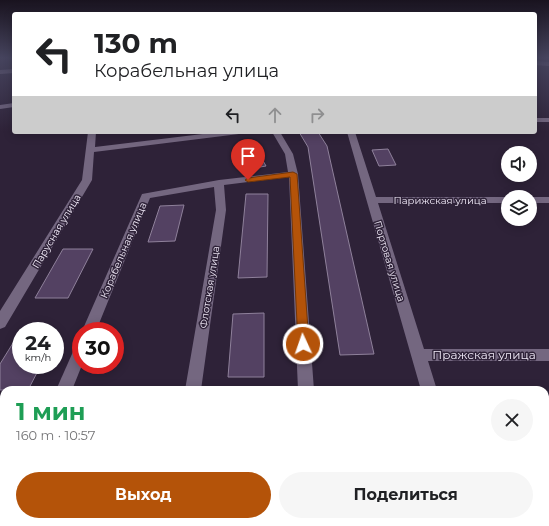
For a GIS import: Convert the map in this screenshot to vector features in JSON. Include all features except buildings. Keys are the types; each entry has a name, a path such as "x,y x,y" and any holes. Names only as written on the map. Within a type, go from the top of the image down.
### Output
{"street":[{"path":"0,107 12,105"},
{"path":"537,120 549,120"},
{"name":"Парусная улица","path":"0,323 87,180 92,134"},
{"path":"150,134 151,143"},
{"path":"91,150 210,134"},
{"path":"277,134 289,154 293,174 306,386"},
{"name":"Портовая улица","path":"352,134 428,386"},
{"name":"Корабельная улица","path":"93,322 146,196 219,183 293,174"},
{"name":"Флотская улица","path":"194,386 221,210 219,183"},
{"name":"Парижская улица","path":"372,200 501,200"},
{"path":"537,200 549,200"},
{"name":"Пражская улица","path":"419,355 549,355"},
{"path":"66,386 72,371"}],"route":[{"path":"248,180 293,174 303,344"}]}
